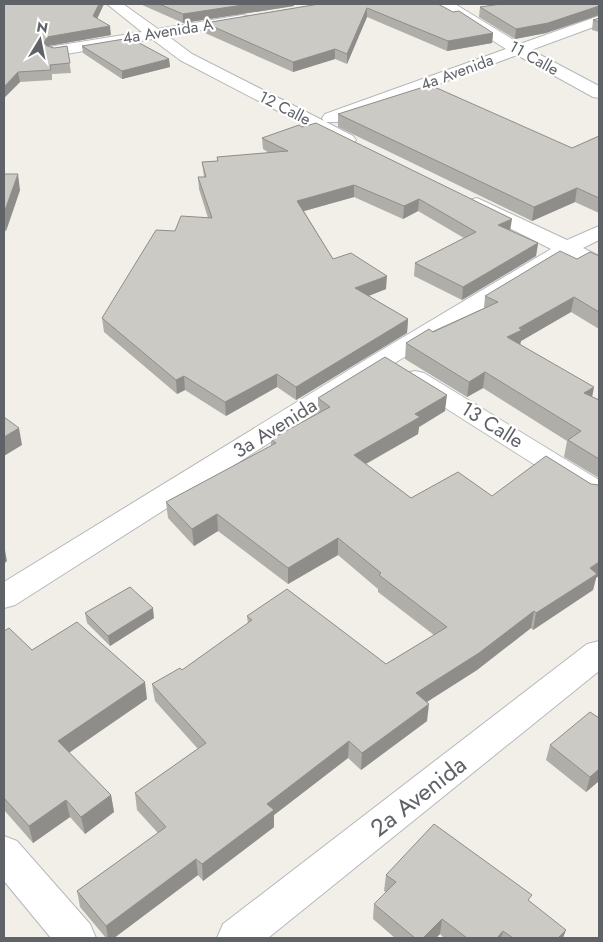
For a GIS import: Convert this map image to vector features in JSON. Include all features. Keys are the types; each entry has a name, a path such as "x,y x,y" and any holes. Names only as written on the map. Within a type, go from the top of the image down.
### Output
{"street":[{"name":"12 Calle","path":"114,4 186,57 314,124 367,149"},
{"name":"11 Calle","path":"446,4 519,50 599,94"},
{"name":"4a Avenida A","path":"55,51 261,16"},
{"name":"4a Avenida","path":"314,124 599,20"},
{"path":"462,196 599,264"},
{"name":"3a Avenida","path":"4,596 384,359 567,248 599,232"},
{"name":"13 Calle","path":"384,359 599,492"},
{"name":"2a Avenida","path":"237,938 599,653"},
{"path":"4,853 76,938"}],"building":[{"path":"4,4 99,4 93,16 110,26 47,37 44,43 47,46 54,48 67,46 70,63 50,65 51,70 18,72 4,87"},
{"path":"159,4 249,4 183,14"},
{"path":"319,4 438,4 453,12 459,11 493,33 448,41 367,8 347,54 335,49 293,62 205,23"},
{"path":"501,4 599,4 599,6 548,23 516,29 480,7"},
{"path":"130,38 169,59 122,71 82,46"},
{"path":"430,85 572,148 599,136 599,198 577,188 534,207 338,114"},
{"path":"316,123 512,219 498,225 538,243 463,287 415,263 476,232 419,199 404,206 354,185 297,201 333,259 351,253 387,276 355,288 408,319 296,387 277,374 225,402 184,376 176,380 102,318 156,230 175,231 181,216 212,218 198,177 206,177 202,162 218,161 217,157 288,151 262,138 299,125 302,127"},
{"path":"4,174 18,174 4,213"},
{"path":"560,251 577,259 590,252 599,256 599,312 574,297 519,328 522,330 507,337 594,387 584,393 599,400 599,459 568,440 581,431 485,372 469,382 406,343 429,329 433,332 498,302 485,296"},
{"path":"385,357 447,395 415,414 420,417 354,455 411,498 458,472 492,496 546,456 591,484 599,485 599,562 590,568 597,574 536,613 534,611 479,653 416,693 429,704 362,753 349,741 267,804 274,810 202,864 196,859 106,926 77,891 166,827 135,793 206,743 152,684 180,668 182,670 252,620 247,616 287,589 386,664 447,627 379,575 381,573 338,538 288,568 217,514 192,529 166,502 276,443 271,439 330,407 318,398"},
{"path":"4,417 19,428 4,437"},
{"path":"130,587 153,608 108,636 85,613"},
{"path":"77,622 145,682 58,741 111,795 81,817 66,800 29,826 4,798 4,631 9,628 32,650"},
{"path":"590,712 599,718 599,769 590,777 550,745"},
{"path":"434,824 532,895 528,900 566,930 558,938 513,938 503,931 497,938 467,938 442,919 423,938 415,938 374,904 396,882 386,875"}]}
